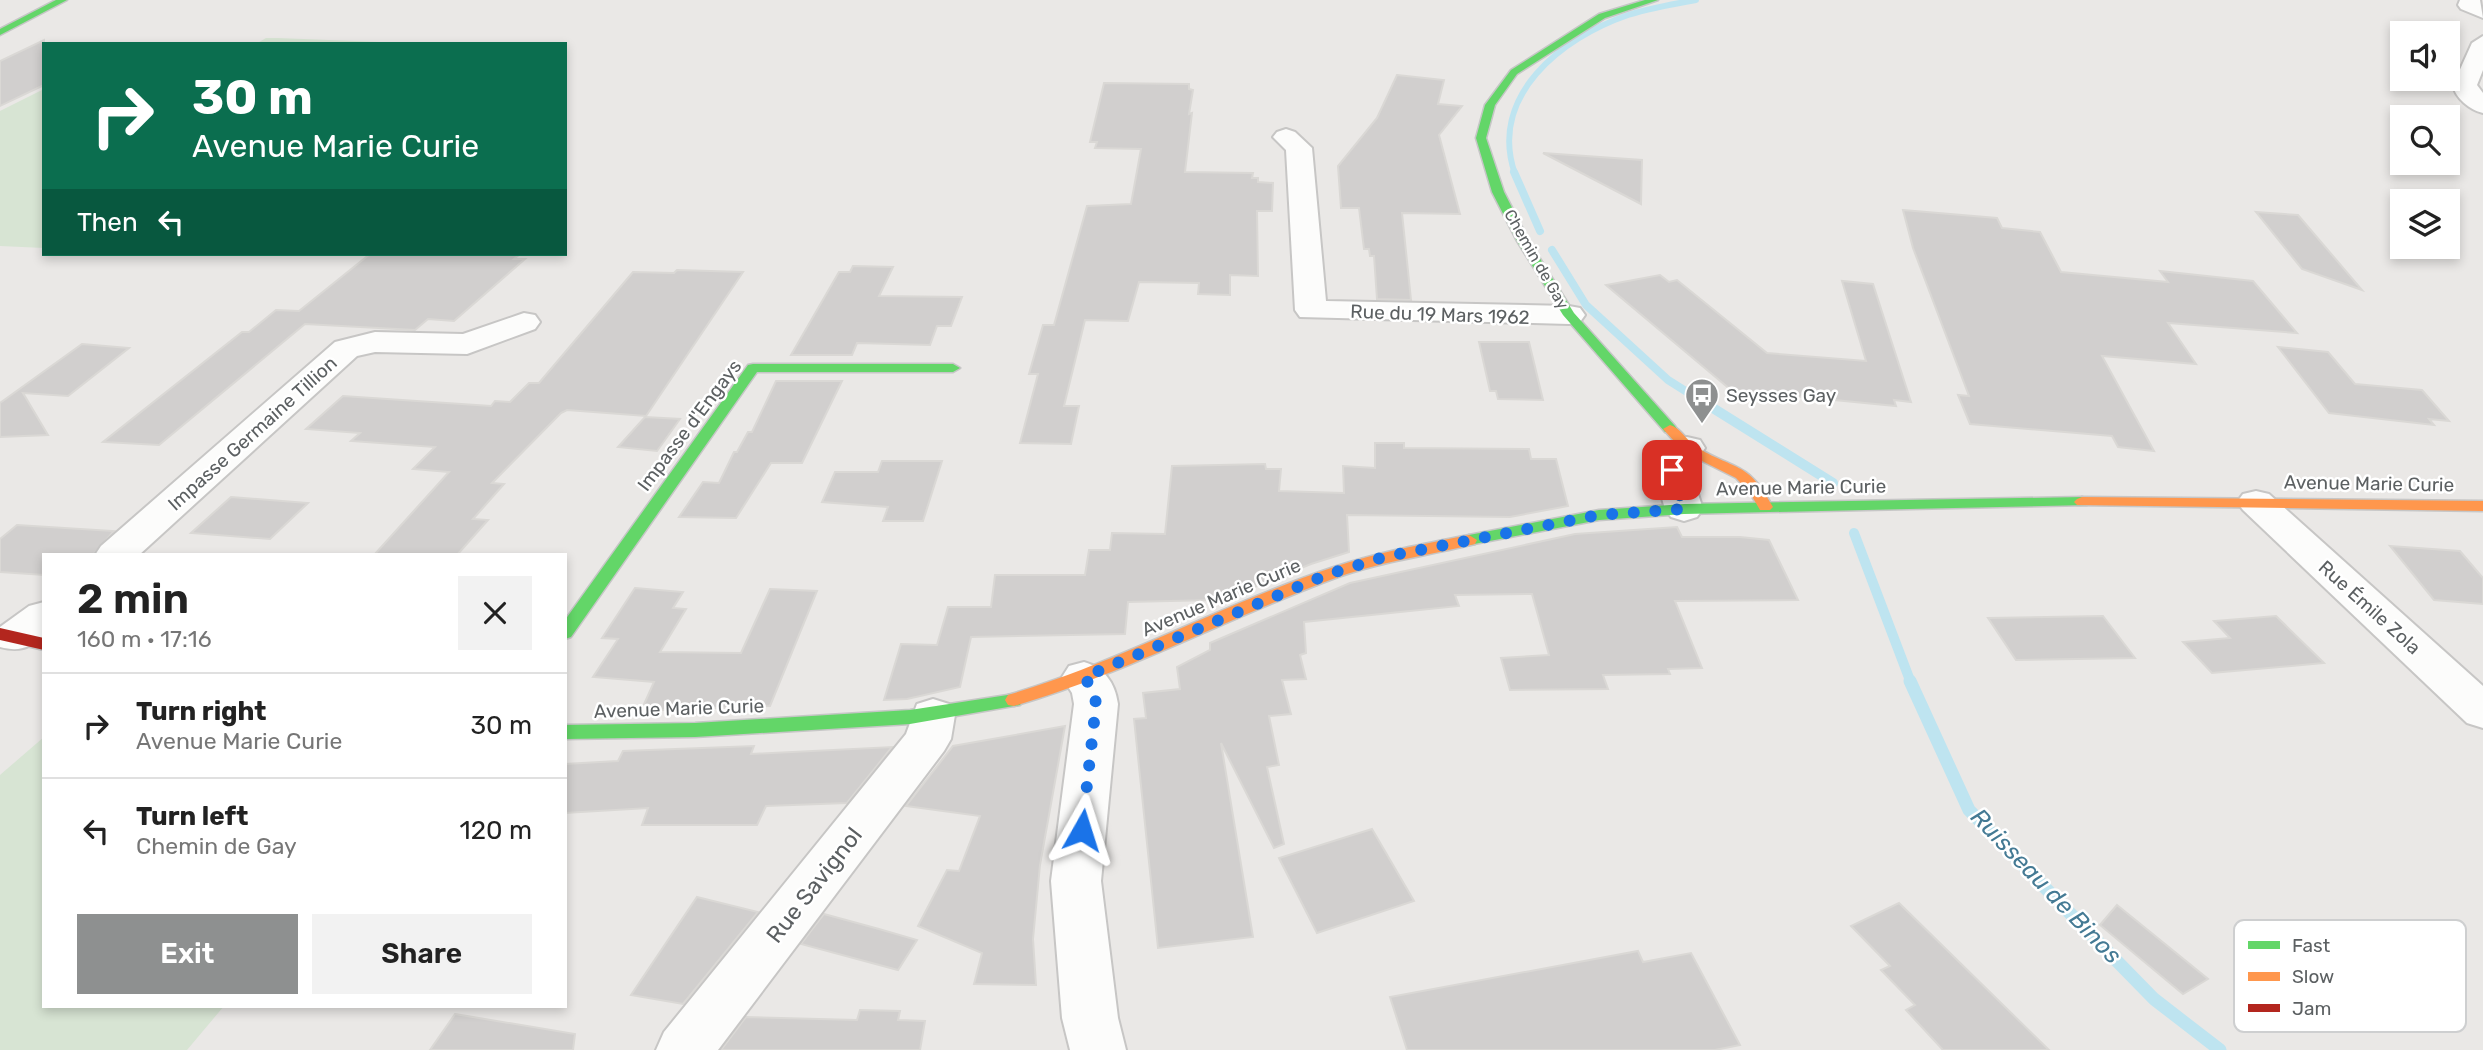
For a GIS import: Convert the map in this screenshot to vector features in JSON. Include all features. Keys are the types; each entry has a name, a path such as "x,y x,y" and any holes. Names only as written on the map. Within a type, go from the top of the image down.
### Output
{"street":[{"path":"0,31 63,0"},
{"name":"Chemin de Gay","path":"1654,0 1602,16 1561,39 1514,72 1490,105 1481,138 1498,192 1523,241 1569,315 1687,448 1732,466 1757,490 1765,508"},
{"path":"2470,0 2468,5 2483,12"},
{"path":"2483,43 2465,85 2466,91 2483,106"},
{"name":"Rue du 19 Mars 1962","path":"1286,137 1300,148 1311,310 1569,315"},
{"name":"Impasse Germaine Tillion","path":"117,553 346,349 375,342 467,344 524,323"},
{"name":"Impasse d'Engays","path":"567,630 753,368 953,368"},
{"path":"1684,509 1672,470 1687,448"},
{"name":"Avenue Marie Curie","path":"567,732 695,730 933,715 1016,700 1084,677 1326,575 1384,557 1599,515 1684,509 2123,501 2483,506"},
{"name":"Rue Émile Zola","path":"2256,502 2483,712"},
{"path":"1084,677 1094,691 1096,704 1076,881 1090,1018 1098,1050"},
{"name":"Rue Savignol","path":"684,1050 928,739 933,715"}],"green space":[{"path":"266,38 278,38 380,42 259,42"},
{"path":"42,90 42,248 0,246 0,111"},
{"path":"42,739 42,1008 222,1008 187,1050 0,1050 0,775"}],"building":[{"path":"44,40 42,86 0,106 0,61"},
{"path":"1397,75 1444,80 1438,104 1462,106 1439,135 1460,214 1402,213 1411,300 1377,299 1374,256 1370,256 1369,249 1364,249 1359,208 1341,208 1338,166 1377,118"},
{"path":"1104,83 1189,84 1189,89 1193,90 1189,114 1192,113 1185,172 1253,173 1252,178 1258,178 1258,182 1273,183 1272,211 1257,211 1258,276 1230,275 1230,295 1198,294 1199,283 1139,282 1128,321 1085,320 1064,406 1079,406 1071,444 1020,443 1038,374 1029,374 1043,325 1054,325 1087,206 1131,204 1141,149 1095,148 1097,142 1090,142"},
{"path":"1543,153 1642,160 1641,204"},
{"path":"1903,210 1997,218 2002,228 2040,232 2061,272 2168,282 2160,271 2253,281 2297,333 2168,323 2196,364 2102,356 2154,451 2118,447 2112,436 1970,424 1958,395 1969,396 1913,248"},
{"path":"2256,212 2298,215 2362,290 2302,269"},
{"path":"368,256 518,256 514,259 525,259 454,321 428,319 415,330 305,324 159,445 103,442 242,332 249,332 276,310 299,311"},
{"path":"853,266 893,267 879,296 962,297 951,326 937,326 930,345 857,343 852,355 791,355 839,272 850,272"},
{"path":"677,270 743,272 646,416 567,410 561,413 492,483 504,484 473,519 488,520 459,553 376,553 449,472 413,469 435,447 351,441 360,433 306,429 343,396 491,406 495,401 510,402 529,383 539,383 633,272 674,273"},
{"path":"1660,275 1669,282 1677,280 1767,353 1866,361 1842,281 1873,284 1911,402 1894,400 1896,406 1731,390 1606,285"},
{"path":"1479,342 1529,342 1543,400 1498,399 1496,391 1490,391"},
{"path":"82,344 129,348 68,396 23,393 48,435 0,437 0,403"},
{"path":"2278,347 2328,352 2355,384 2422,390 2449,421 2429,419 2434,425 2329,413"},
{"path":"776,381 842,381 802,463 771,463 736,518 679,517 703,482 719,483 734,452 737,452 748,432 752,432"},
{"path":"645,417 680,419 657,451 618,447"},
{"path":"1375,443 1404,443 1404,448 1529,449 1531,459 1556,459 1568,506 1510,517 1347,515 1349,552 1311,564 1213,604 1213,600 1128,602 1125,634 971,637 960,687 907,699 884,700 901,644 937,645 948,607 991,607 995,575 1085,575 1089,550 1110,550 1112,533 1165,534 1172,466 1265,464 1266,469 1281,469 1279,491 1344,493 1343,466 1375,468"},
{"path":"882,461 942,461 923,521 883,521 888,507 822,502 835,472 878,472"},
{"path":"231,497 308,503 270,539 191,533"},
{"path":"17,525 114,531 95,553 42,553 42,575 0,572 0,539"},
{"path":"1677,527 1682,537 1769,540 1798,600 1675,601 1702,668 1668,669 1670,674 1603,675 1608,689 1510,690 1501,658 1549,655 1532,594 1455,595 1459,606 1304,622 1306,653 1300,655 1306,679 1282,680 1291,714 1269,716 1279,765 1267,767 1284,844 1274,848 1221,743 1253,937 1158,948 1134,719 1146,718 1143,693 1180,689 1177,667 1210,650 1210,643 1350,583 1575,534"},
{"path":"2390,546 2460,551 2483,578 2483,604 2434,600"},
{"path":"635,588 683,592 673,608 686,609 660,652 741,653 770,589 817,591 770,706 641,711 654,682 593,677 618,639 602,638"},
{"path":"2103,616 2135,658 2016,660 1988,618"},
{"path":"2276,616 2324,663 2212,673 2183,642 2230,638 2214,621"},
{"path":"1065,726 1040,865 1033,939 1036,985 974,984 982,953 918,926 947,870 959,871 980,816 906,806 953,746"},
{"path":"754,746 751,754 892,747 847,803 766,806 757,825 642,825 648,808 567,813 567,764 618,761 623,751"},
{"path":"1372,829 1414,901 1317,933 1279,858"},
{"path":"697,897 758,912 683,1004 631,995"},
{"path":"1899,903 2049,1050 1943,1050 1906,1010 1915,1005 1881,970 1890,966 1851,926"},
{"path":"2117,905 2208,979 2183,994 2100,925"},
{"path":"824,914 917,940 898,970 801,944"},
{"path":"1638,951 1643,962 1691,953 1740,1045 1715,1050 1407,1050 1390,997"},
{"path":"860,1010 900,1011 898,1020 925,1021 920,1050 721,1050 746,1017 857,1020"},
{"path":"455,1014 575,1034 573,1050 430,1050"}],"waterway":[{"name":"Ruisseau de Binos","path":"1515,174 1509,146 1512,119 1521,95 1536,74 1556,55 1603,25 1653,8 1696,0"},
{"name":"Ruisseau de Binos","path":"1514,172 1540,231"},
{"name":"Ruisseau de Binos","path":"1552,250 1586,305 1668,380 1695,397"},
{"name":"Ruisseau de Binos","path":"1692,395 1833,483"},
{"name":"Ruisseau de Binos","path":"1854,533 1911,683"},
{"name":"Ruisseau de Binos","path":"1910,681 1969,810 2154,999 2220,1050"}],"traffic: fast":[{"path":"0,32 63,0"},
{"path":"1654,0 1602,16 1514,72 1490,105 1481,138 1498,192 1523,241 1569,315 1670,429"},
{"path":"567,630 753,368 953,368"},
{"path":"1469,540 1599,515 1684,509 2082,502"},
{"path":"567,732 695,730 910,717 1014,700"}],"traffic: slow":[{"path":"1670,429 1689,449 1741,474 1757,492 1765,507"},
{"path":"2082,502 2483,506"},
{"path":"1014,700 1093,674 1285,591 1342,570 1396,555 1469,540"}],"traffic: jam":[{"path":"0,634 42,644"}],"place":[{"name":"Seysses Gay","path":"1702,425"}],"route":[{"path":"1082,830 1096,704 1094,691 1084,677 1326,575 1384,557 1599,515 1684,509 1672,470"}]}
